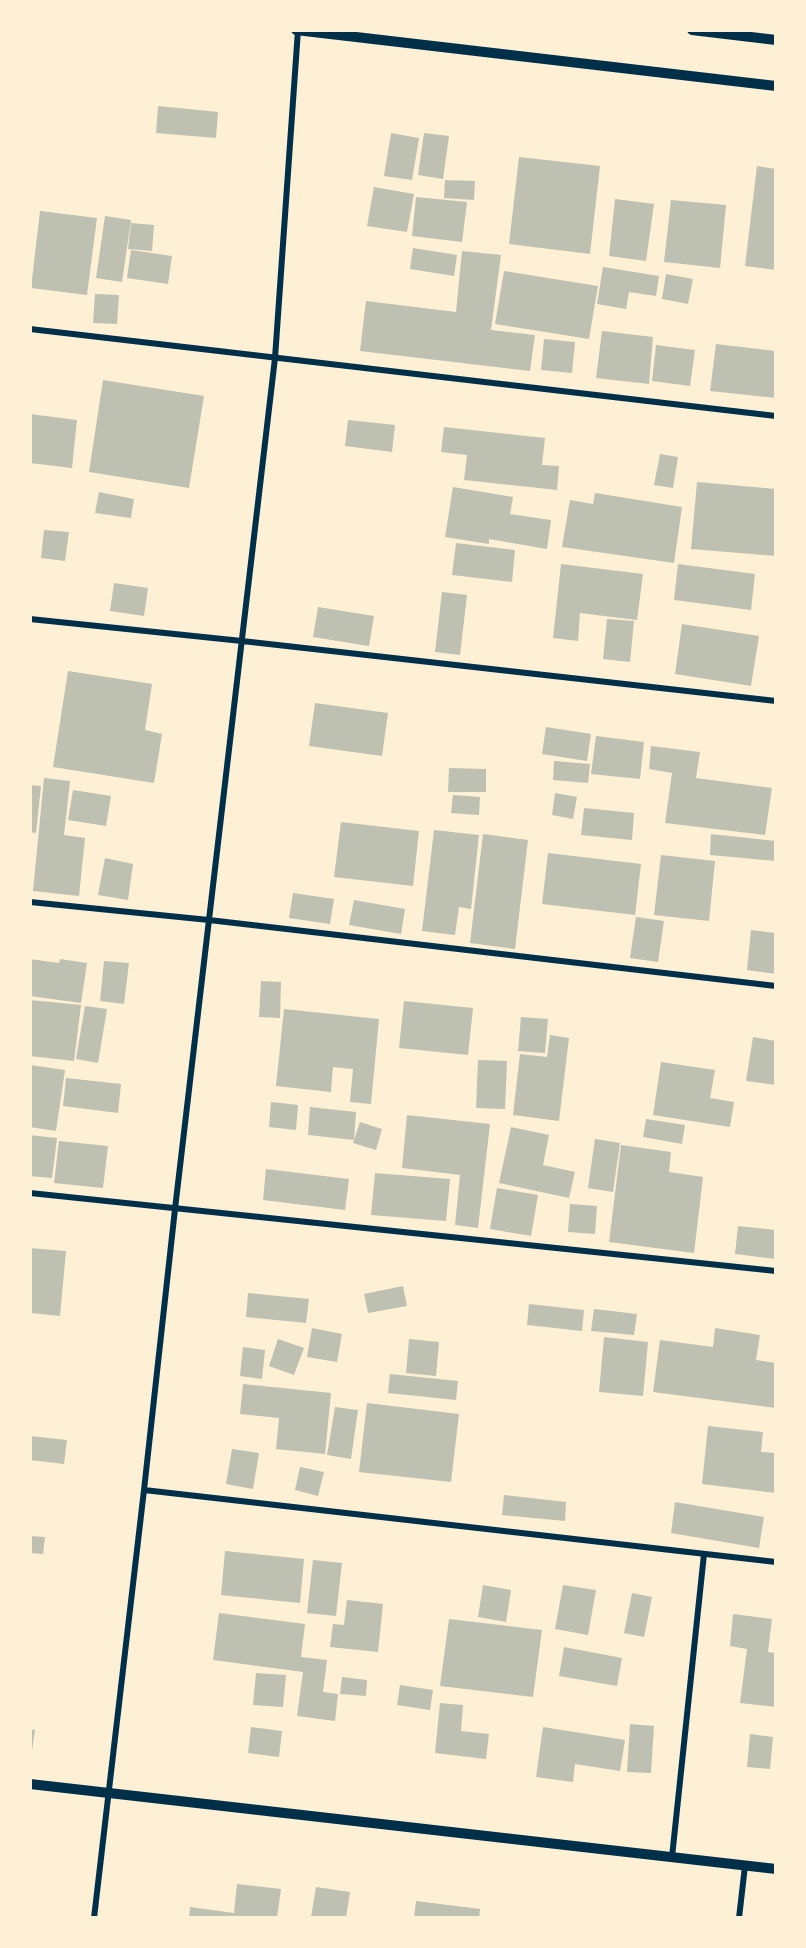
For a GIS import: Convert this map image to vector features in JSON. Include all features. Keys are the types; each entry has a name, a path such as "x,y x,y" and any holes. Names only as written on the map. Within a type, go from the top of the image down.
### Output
{"street":[{"path":"94,1918 275,358 297,30 776,86"},
{"path":"692,30 776,40"},
{"path":"30,329 776,416"},
{"path":"30,619 242,640 776,701"},
{"path":"30,902 209,920 776,986"},
{"path":"30,1193 776,1271"},
{"path":"144,1490 776,1562"},
{"path":"672,1857 704,1554"},
{"path":"30,1784 776,1869"},
{"path":"739,1918 745,1866"}],"building":[{"path":"158,106 218,112 216,138 156,133"},
{"path":"391,133 419,138 412,180 384,176"},
{"path":"424,133 449,136 443,179 418,175"},
{"path":"519,157 600,166 590,254 509,244"},
{"path":"757,166 776,169 776,270 745,266"},
{"path":"445,180 475,181 474,200 444,198"},
{"path":"374,187 414,194 407,232 367,226"},
{"path":"416,197 467,202 462,242 412,236"},
{"path":"615,199 654,204 646,261 609,256"},
{"path":"671,200 726,205 720,268 664,262"},
{"path":"40,211 97,218 87,295 31,288"},
{"path":"105,216 131,220 122,282 96,278"},
{"path":"131,223 154,225 152,251 128,249"},
{"path":"413,248 457,255 454,276 410,269"},
{"path":"131,250 172,256 168,284 127,278"},
{"path":"462,251 501,255 491,330 535,335 530,371 360,351 366,301 456,312"},
{"path":"603,267 659,276 656,296 629,292 626,309 597,304"},
{"path":"504,271 598,286 589,339 495,324"},
{"path":"666,274 693,279 688,304 662,299"},
{"path":"95,294 119,295 117,324 93,323"},
{"path":"602,331 653,337 649,384 596,378"},
{"path":"544,339 575,342 572,373 541,370"},
{"path":"716,344 776,351 776,398 710,391"},
{"path":"656,345 695,350 690,386 652,381"},
{"path":"103,380 204,396 189,488 89,472"},
{"path":"30,414 77,420 72,468 30,463"},
{"path":"348,420 395,425 392,452 345,446"},
{"path":"444,427 545,438 542,465 559,466 557,490 464,480 467,455 441,452"},
{"path":"660,454 678,457 673,488 654,485"},
{"path":"697,482 776,489 776,556 691,549"},
{"path":"453,487 513,497 510,514 551,520 547,549 489,539 489,544 445,537"},
{"path":"99,492 134,499 131,518 95,513"},
{"path":"595,493 682,507 674,563 562,547 570,500 593,504"},
{"path":"44,530 69,532 65,561 41,558"},
{"path":"456,543 515,550 512,582 452,575"},
{"path":"561,564 643,574 637,620 580,613 578,641 553,638"},
{"path":"678,564 755,574 751,610 674,600"},
{"path":"114,583 148,588 144,616 110,611"},
{"path":"442,592 467,595 460,655 435,652"},
{"path":"318,607 374,616 369,646 313,637"},
{"path":"607,619 634,621 630,662 603,659"},
{"path":"682,624 759,636 751,686 675,674"},
{"path":"68,671 152,684 145,730 162,734 154,783 53,767"},
{"path":"315,703 388,713 382,756 309,746"},
{"path":"546,727 591,734 587,761 542,754"},
{"path":"596,736 644,742 640,779 591,774"},
{"path":"651,746 700,752 696,778 772,788 765,835 665,823 672,773 649,769"},
{"path":"554,761 590,764 588,783 553,780"},
{"path":"449,768 486,769 486,792 448,792"},
{"path":"44,778 70,781 64,835 85,838 79,896 33,891"},
{"path":"30,785 41,786 36,833 30,832"},
{"path":"73,790 111,796 106,826 68,820"},
{"path":"555,793 577,797 573,819 552,815"},
{"path":"453,795 480,797 479,815 451,813"},
{"path":"584,808 634,813 632,840 581,835"},
{"path":"341,822 419,831 413,886 334,877"},
{"path":"434,830 479,835 471,909 459,907 455,935 422,931"},
{"path":"483,834 528,840 515,949 470,943"},
{"path":"711,834 776,841 776,861 710,855"},
{"path":"548,853 641,864 635,915 542,904"},
{"path":"661,855 715,861 709,921 654,915"},
{"path":"105,858 133,864 128,900 98,895"},
{"path":"293,893 334,899 330,924 289,918"},
{"path":"354,900 405,909 401,934 349,925"},
{"path":"636,917 664,921 658,962 630,958"},
{"path":"751,930 776,933 776,974 747,970"},
{"path":"30,959 59,963 60,959 87,963 81,1003 30,996"},
{"path":"104,961 129,963 124,1004 100,1001"},
{"path":"261,981 281,982 280,1018 259,1017"},
{"path":"30,1000 81,1005 74,1061 30,1056"},
{"path":"404,1001 473,1008 468,1055 399,1048"},
{"path":"85,1006 107,1009 98,1063 76,1059"},
{"path":"284,1009 379,1019 371,1104 350,1102 353,1069 333,1067 331,1092 276,1086"},
{"path":"521,1017 548,1019 545,1053 518,1051"},
{"path":"550,1035 569,1038 559,1121 513,1115 520,1054 547,1057"},
{"path":"753,1037 776,1041 776,1085 746,1081"},
{"path":"478,1060 507,1061 505,1109 476,1108"},
{"path":"661,1062 715,1070 710,1098 734,1102 730,1127 653,1115"},
{"path":"30,1065 65,1070 56,1131 30,1127"},
{"path":"66,1078 121,1084 118,1113 63,1106"},
{"path":"271,1102 298,1105 296,1130 269,1127"},
{"path":"310,1107 356,1112 354,1140 308,1135"},
{"path":"407,1115 490,1124 478,1228 455,1225 460,1175 402,1168"},
{"path":"646,1119 685,1125 682,1144 643,1137"},
{"path":"360,1122 382,1129 376,1150 353,1143"},
{"path":"511,1127 549,1135 543,1165 575,1172 569,1198 499,1183"},
{"path":"30,1135 57,1138 52,1178 30,1176"},
{"path":"595,1139 620,1143 613,1192 588,1188"},
{"path":"59,1141 108,1146 103,1188 54,1183"},
{"path":"621,1145 671,1152 669,1172 703,1177 694,1253 609,1242"},
{"path":"266,1169 349,1179 345,1210 263,1200"},
{"path":"375,1173 450,1179 446,1221 371,1215"},
{"path":"497,1188 538,1195 531,1236 490,1229"},
{"path":"570,1204 597,1206 595,1234 568,1232"},
{"path":"738,1226 776,1230 776,1259 735,1254"},
{"path":"30,1248 66,1251 60,1316 30,1313"},
{"path":"403,1286 407,1306 368,1313 364,1294"},
{"path":"248,1293 309,1299 306,1323 246,1317"},
{"path":"529,1304 584,1310 582,1331 527,1325"},
{"path":"594,1309 637,1314 634,1335 591,1331"},
{"path":"312,1328 342,1334 337,1362 307,1357"},
{"path":"715,1328 760,1335 756,1360 776,1363 776,1408 653,1392 660,1340 713,1347"},
{"path":"604,1337 648,1342 643,1396 599,1392"},
{"path":"278,1339 304,1348 294,1375 269,1366"},
{"path":"409,1339 439,1342 436,1376 406,1373"},
{"path":"243,1347 265,1350 262,1379 240,1376"},
{"path":"390,1374 458,1381 456,1400 388,1393"},
{"path":"243,1384 331,1393 325,1454 276,1449 279,1418 240,1414"},
{"path":"367,1403 459,1414 451,1482 359,1472"},
{"path":"335,1407 358,1410 351,1459 327,1455"},
{"path":"708,1426 763,1432 761,1452 776,1453 776,1493 702,1484"},
{"path":"30,1436 67,1440 64,1464 30,1460"},
{"path":"232,1449 259,1453 253,1489 226,1484"},
{"path":"300,1467 324,1472 318,1496 295,1490"},
{"path":"504,1495 566,1502 565,1521 502,1515"},
{"path":"675,1502 764,1517 759,1548 671,1533"},
{"path":"30,1536 45,1537 43,1554 30,1553"},
{"path":"225,1551 304,1559 300,1603 221,1595"},
{"path":"313,1560 342,1563 336,1616 307,1613"},
{"path":"483,1585 511,1590 506,1622 478,1617"},
{"path":"563,1585 596,1590 588,1635 555,1629"},
{"path":"632,1593 652,1597 644,1637 624,1633"},
{"path":"347,1600 383,1604 378,1652 330,1647 333,1624 344,1625"},
{"path":"219,1613 305,1624 301,1657 327,1660 323,1692 338,1694 335,1721 297,1716 303,1672 213,1660"},
{"path":"733,1614 772,1619 768,1652 776,1653 776,1707 740,1703 747,1649 730,1646"},
{"path":"449,1619 542,1630 533,1697 440,1686"},
{"path":"564,1647 622,1658 617,1686 559,1676"},
{"path":"256,1673 286,1675 283,1707 253,1705"},
{"path":"342,1677 367,1680 366,1696 340,1694"},
{"path":"400,1685 433,1690 430,1710 397,1705"},
{"path":"440,1703 463,1705 461,1731 489,1734 486,1759 435,1753"},
{"path":"630,1724 654,1726 651,1773 627,1772"},
{"path":"251,1727 282,1731 279,1757 248,1753"},
{"path":"543,1727 625,1740 620,1771 575,1764 573,1782 536,1777"},
{"path":"30,1729 35,1730 32,1751 30,1751"},
{"path":"750,1734 773,1737 770,1769 747,1767"},
{"path":"237,1884 281,1889 277,1918 189,1918 190,1907 234,1913"},
{"path":"316,1887 350,1892 346,1918 311,1917"},
{"path":"416,1901 480,1909 479,1918 414,1918"}]}
